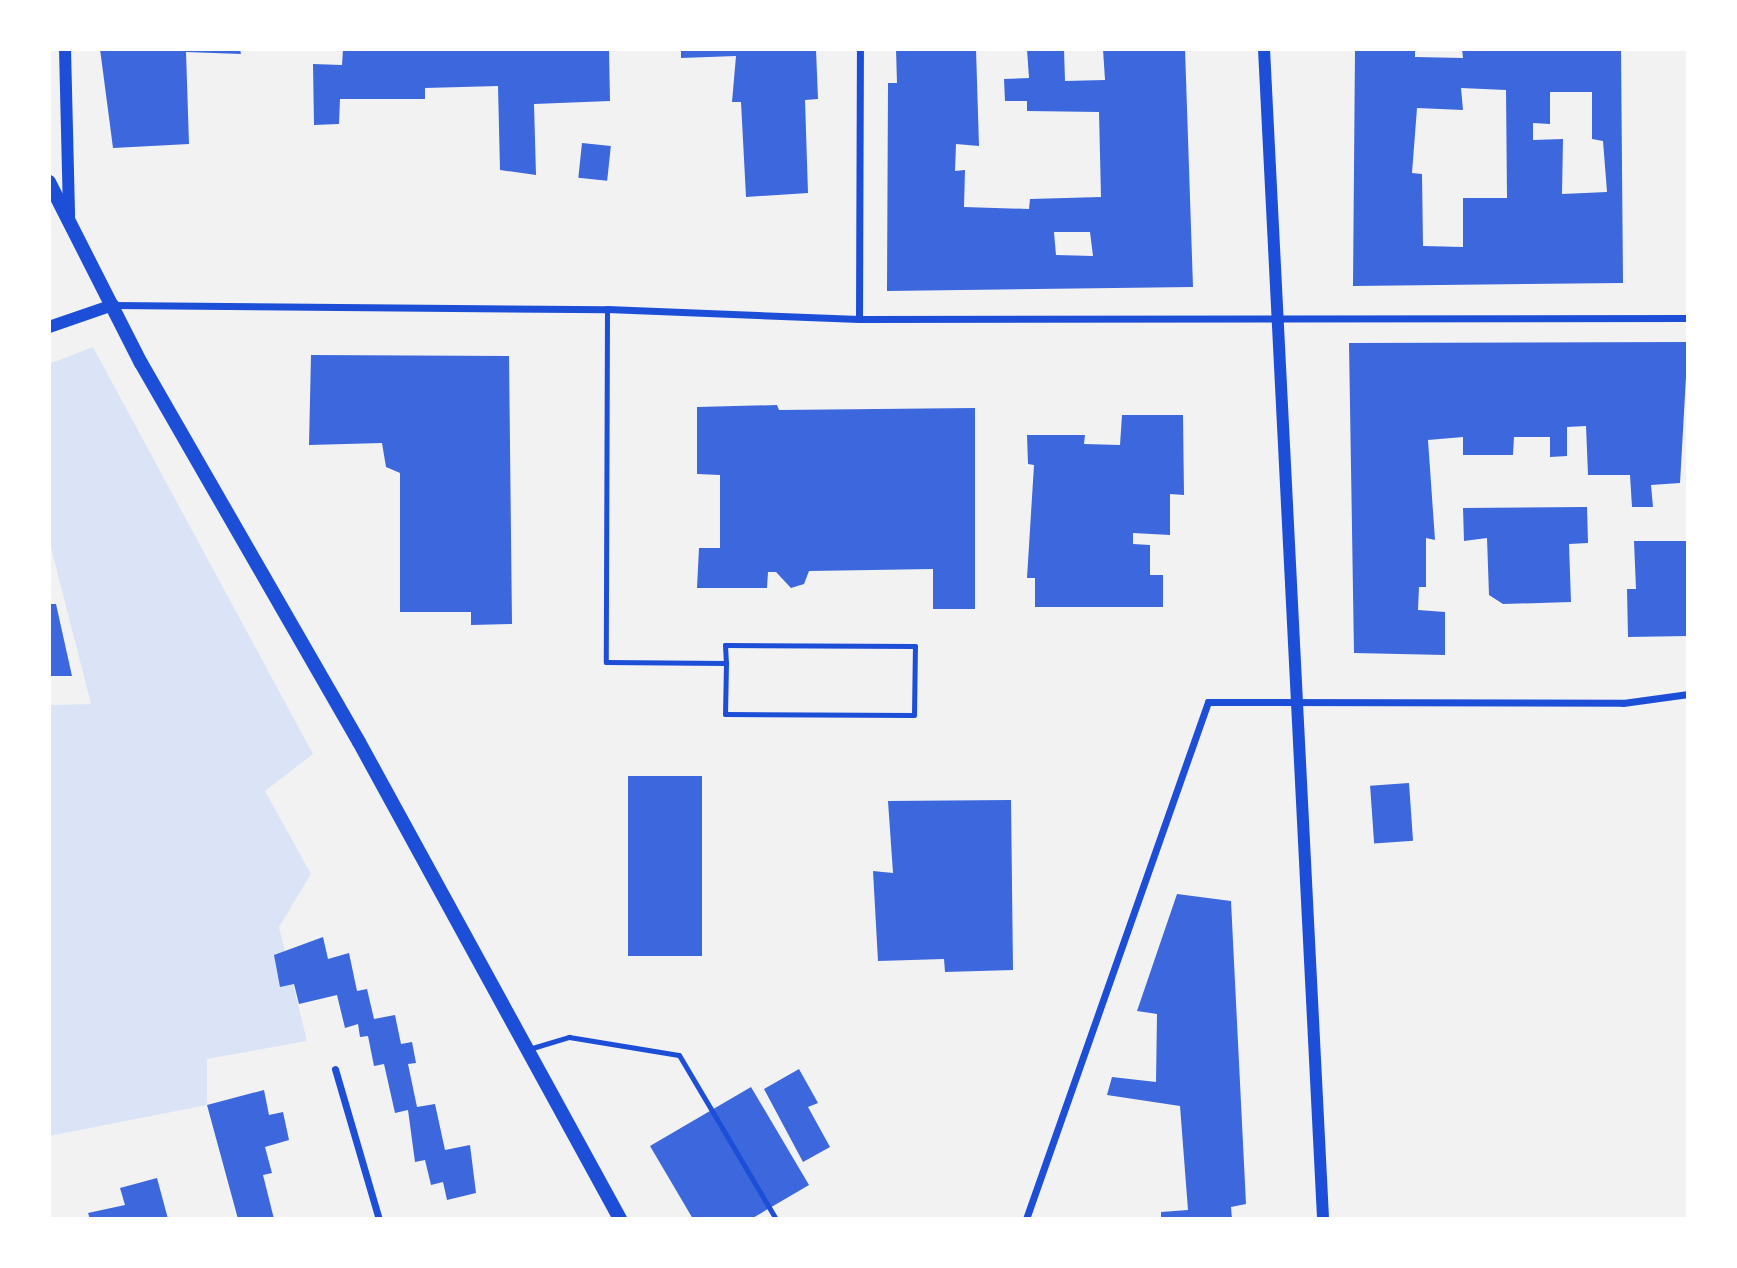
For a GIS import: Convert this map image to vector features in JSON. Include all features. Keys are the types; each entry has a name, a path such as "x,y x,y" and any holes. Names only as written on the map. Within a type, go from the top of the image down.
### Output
{"main road":[{"path":"49,182 113,305 620,1219"}],"street":[{"path":"65,49 69,216"},
{"path":"859,319 860,49"},
{"path":"1264,49 1323,1219"},
{"path":"49,327 113,305 607,309 859,319 1688,318"},
{"path":"1026,1219 1208,702 1623,703 1688,694"},
{"path":"335,1069 379,1219"}],"lane":[{"path":"607,309 606,662 726,663"},
{"path":"726,645 915,646 914,715 725,714 726,663 726,645"},
{"path":"528,1049 569,1037 679,1055 776,1219"}],"shaded area":[{"path":"93,347 313,754 265,791 311,874 279,927 307,1041 207,1059 207,1105 49,1136 49,705 91,704 49,540 49,364"}],"building":[{"path":"100,49 240,49 241,54 186,52 189,144 113,148"},
{"path":"343,49 609,49 610,101 534,104 536,175 500,170 498,86 425,88 425,99 340,99 339,124 314,125 313,64 342,65"},
{"path":"681,49 816,49 818,99 805,100 808,193 746,197 741,102 732,102 736,56 681,58"},
{"path":"896,49 976,49 979,146 956,144 955,171 965,170 964,207 1029,209 1030,199 1101,197 1099,112 1027,111 1027,101 1005,101 1004,79 1029,78 1027,49 1064,49 1065,81 1105,80 1103,49 1185,49 1193,287 887,291 888,83 897,83","holes":["1054,232 1090,232 1093,256 1056,255"]},
{"path":"1355,49 1415,49 1415,57 1463,58 1462,49 1621,49 1623,283 1353,286","holes":["1461,88 1506,90 1507,198 1463,198 1463,247 1423,246 1422,174 1412,173 1417,108 1463,110","1550,92 1592,92 1592,139 1603,141 1607,192 1562,194 1563,139 1533,140 1533,123 1550,124"]},
{"path":"582,143 611,146 607,181 578,178"},
{"path":"1688,342 1680,483 1651,485 1653,507 1632,507 1630,475 1588,475 1586,426 1567,427 1567,456 1550,457 1550,437 1514,437 1513,455 1463,455 1463,437 1428,440 1435,540 1426,538 1426,587 1419,587 1418,610 1445,612 1445,655 1354,653 1349,343"},
{"path":"311,355 509,356 512,624 471,625 471,612 400,612 400,473 386,467 382,443 309,445"},
{"path":"777,405 779,410 975,408 975,609 933,609 933,569 809,571 804,584 791,588 776,572 768,572 767,588 697,588 699,548 720,548 720,475 697,474 697,407"},
{"path":"1122,415 1183,415 1184,495 1170,494 1170,535 1133,533 1133,544 1150,545 1150,575 1163,575 1163,607 1035,607 1035,578 1027,578 1034,465 1028,464 1027,435 1085,435 1084,444 1120,445"},
{"path":"1587,507 1588,543 1569,544 1571,602 1503,604 1489,595 1487,538 1464,541 1463,508"},
{"path":"1634,541 1688,541 1688,636 1628,637 1627,589 1636,589"},
{"path":"49,604 56,604 72,676 49,676"},
{"path":"628,776 702,776 702,956 628,956"},
{"path":"1409,783 1413,841 1374,844 1370,786"},
{"path":"1011,800 1013,970 945,972 944,959 878,961 873,871 893,873 888,801"},
{"path":"1177,894 1231,901 1246,1204 1231,1207 1232,1219 1161,1219 1161,1212 1188,1210 1180,1106 1107,1095 1112,1077 1156,1082 1157,1014 1137,1011"},
{"path":"323,937 328,959 349,953 357,991 367,989 374,1019 395,1015 401,1044 412,1042 416,1063 408,1064 417,1107 435,1104 445,1150 470,1145 476,1193 447,1200 443,1182 431,1185 425,1160 415,1162 408,1110 395,1113 384,1064 374,1066 368,1036 360,1037 358,1024 345,1028 337,995 299,1004 294,984 280,987 274,955"},
{"path":"799,1069 818,1103 808,1107 830,1147 803,1162 764,1089"},
{"path":"751,1087 809,1185 751,1219 693,1219 650,1146"},
{"path":"264,1090 269,1115 283,1112 289,1140 265,1147 272,1173 263,1175 274,1219 238,1219 207,1105"},
{"path":"157,1178 168,1219 90,1219 88,1213 125,1205 120,1188"}]}
